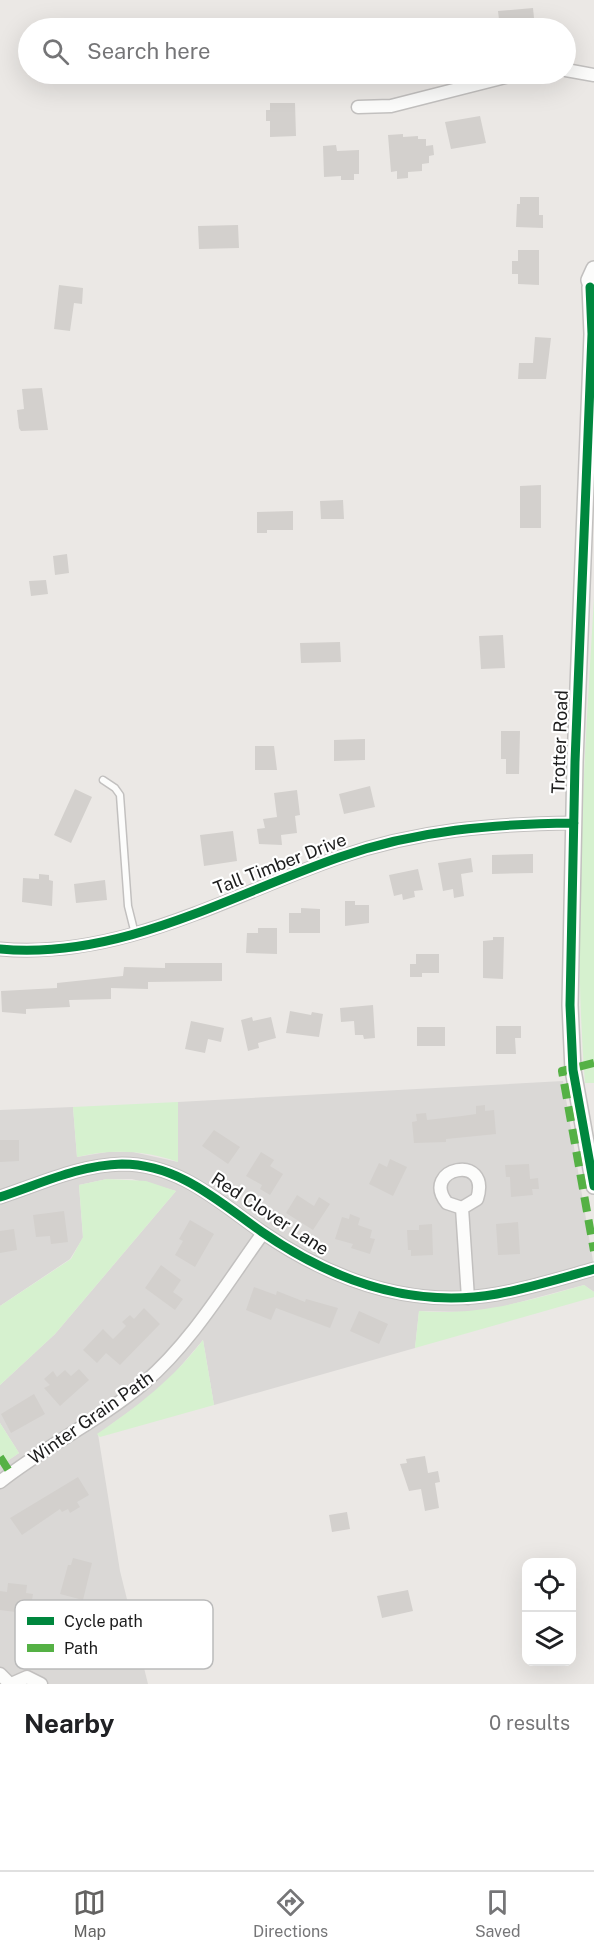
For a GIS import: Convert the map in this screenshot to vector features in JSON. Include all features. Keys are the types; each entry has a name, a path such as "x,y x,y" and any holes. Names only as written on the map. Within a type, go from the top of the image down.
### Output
{"street":[{"path":"576,72 594,75"},
{"path":"358,107 391,106 478,84"},
{"name":"Trotter Road","path":"593,277 593,332 574,823 571,1037 578,1102 594,1186"},
{"name":"Tall Timber Drive","path":"0,949 71,945 135,934 188,918 340,857 410,837 475,826 574,823"},
{"name":"Red Clover Lane","path":"0,1197 85,1168 123,1164 143,1166 186,1179 263,1233 311,1263 362,1285 413,1297 468,1298 525,1288 594,1269"},
{"path":"462,1208 468,1298"},
{"name":"Winter Grain Path","path":"0,1482 122,1401 163,1366 181,1346 263,1233"},
{"path":"0,1674 11,1684 27,1677 41,1684"}],"lane":[{"path":"103,780 115,788 120,795 128,906 135,934"}],"shaded area":[{"path":"563,1081 594,1267 594,1292 584,1285 498,1308 468,1312 419,1311 415,1348 214,1405 203,1340 174,1374 148,1398 98,1434 120,1571 127,1600 15,1600 15,1669 144,1669 148,1684 0,1684 0,1466 19,1453 0,1423 0,1385 55,1334 176,1191 132,1179 107,1179 79,1185 83,1238 70,1259 0,1306 0,1110 73,1107 77,1157 107,1152 133,1152 178,1162 178,1102"}],"green space":[{"path":"594,597 594,1083 585,1083 580,962 581,840"},
{"path":"178,1102 178,1162 153,1155 128,1152 77,1157 73,1107"},
{"path":"107,1179 146,1181 176,1191 55,1334 0,1385 0,1306 71,1259 83,1237 79,1185"},
{"path":"584,1285 594,1292 594,1297 415,1348 419,1311 462,1311 503,1306"},
{"path":"203,1340 214,1405 100,1437 97,1434 154,1391 180,1367"},
{"path":"0,1423 19,1453 0,1466"}],"building":[{"path":"533,8 534,18 499,18 498,11"},
{"path":"270,103 295,103 296,136 270,137 270,121 266,121 266,110 270,110"},
{"path":"480,116 486,143 451,149 445,122"},
{"path":"403,134 403,137 418,136 418,139 426,139 426,146 433,145 434,155 429,156 429,163 422,164 422,171 408,172 408,178 397,179 397,171 391,172 388,135"},
{"path":"336,145 337,151 359,150 359,174 354,174 354,180 341,180 341,176 324,177 323,146"},
{"path":"520,197 539,197 539,215 543,215 543,228 516,227 517,204 520,204"},
{"path":"238,225 239,248 199,249 198,226"},
{"path":"518,250 539,250 539,285 518,284 518,274 512,274 512,261 518,261"},
{"path":"59,285 83,288 82,304 74,303 70,331 54,329"},
{"path":"535,337 551,338 546,379 518,379 519,363 533,363"},
{"path":"42,388 48,430 21,431 17,410 24,409 22,389"},
{"path":"541,485 541,528 520,528 520,486"},
{"path":"343,500 344,519 321,519 320,501"},
{"path":"293,511 293,530 267,530 267,533 257,533 257,512"},
{"path":"67,554 69,573 55,575 53,556"},
{"path":"46,580 48,594 31,596 29,581"},
{"path":"503,635 505,668 481,669 479,636"},
{"path":"340,642 341,662 301,663 300,643"},
{"path":"501,731 520,731 519,774 506,774 506,759 501,759"},
{"path":"365,739 365,760 334,761 334,740"},
{"path":"255,746 274,746 277,770 255,770"},
{"path":"370,786 375,807 344,814 339,794"},
{"path":"75,789 92,797 71,843 54,835"},
{"path":"297,790 300,815 295,816 297,833 281,835 282,845 259,844 257,829 265,828 263,819 277,817 274,793"},
{"path":"233,831 237,861 204,866 200,835"},
{"path":"533,854 533,873 492,874 492,855"},
{"path":"471,858 473,872 461,874 464,896 454,898 453,889 443,891 438,863"},
{"path":"418,869 423,890 414,891 415,897 403,900 402,894 394,896 389,875"},
{"path":"39,874 49,875 49,880 53,881 52,906 22,902 23,878 39,879"},
{"path":"105,880 107,900 76,903 74,884"},
{"path":"345,901 355,901 355,905 369,905 369,923 345,926"},
{"path":"301,908 320,909 320,933 289,933 289,913 301,913"},
{"path":"258,928 277,928 277,954 246,953 247,933 258,933"},
{"path":"493,937 504,937 503,979 483,978 483,941 493,940"},
{"path":"416,954 439,954 439,973 422,973 422,977 410,977 410,964 416,964"},
{"path":"165,963 222,963 222,981 148,982 148,989 111,988 111,999 69,1000 70,1007 26,1009 26,1014 2,1012 1,991 57,988 57,983 123,976 124,967 165,968"},
{"path":"373,1005 375,1038 364,1039 363,1035 355,1035 354,1021 341,1022 340,1008"},
{"path":"290,1011 311,1015 312,1012 323,1014 319,1037 286,1033"},
{"path":"252,1017 253,1021 271,1017 276,1038 258,1043 259,1048 248,1051 241,1020"},
{"path":"191,1021 224,1028 221,1042 208,1039 205,1053 185,1049"},
{"path":"496,1026 521,1026 521,1038 515,1038 516,1054 496,1054"},
{"path":"417,1027 445,1027 445,1046 417,1046"},
{"path":"485,1105 485,1111 494,1110 496,1134 446,1139 446,1142 414,1143 412,1122 417,1121 416,1114 426,1113 427,1120 462,1116 476,1114 476,1106"},
{"path":"214,1130 240,1147 228,1164 202,1146"},
{"path":"0,1140 19,1140 19,1161 0,1162"},
{"path":"261,1152 274,1160 270,1166 283,1174 270,1195 260,1189 262,1185 246,1176"},
{"path":"390,1159 407,1167 393,1196 369,1184 379,1163 387,1167"},
{"path":"529,1164 530,1179 538,1178 539,1189 532,1189 533,1195 511,1197 510,1177 506,1177 505,1165"},
{"path":"297,1195 314,1206 319,1197 330,1204 313,1230 286,1213"},
{"path":"64,1211 68,1242 51,1244 50,1236 36,1237 33,1215"},
{"path":"350,1214 360,1218 358,1225 372,1230 370,1238 375,1239 370,1254 351,1248 353,1244 335,1239 342,1217 349,1219"},
{"path":"190,1220 214,1234 195,1267 175,1255 183,1241 179,1239"},
{"path":"518,1222 520,1254 498,1255 496,1224"},
{"path":"432,1224 433,1255 411,1256 411,1250 408,1250 407,1230 419,1230 419,1225"},
{"path":"14,1229 17,1250 0,1253 0,1231"},
{"path":"161,1265 181,1280 173,1292 183,1299 175,1310 145,1288"},
{"path":"254,1287 276,1295 277,1291 305,1302 306,1299 338,1308 330,1328 276,1308 271,1320 246,1310"},
{"path":"144,1308 160,1324 120,1365 106,1353 97,1363 83,1350 103,1329 113,1339 126,1326 122,1322 130,1315 134,1319"},
{"path":"359,1311 388,1324 379,1344 350,1331"},
{"path":"79,1369 89,1380 60,1406 44,1388 50,1385 44,1379 53,1371 57,1377 65,1370 71,1376"},
{"path":"34,1394 45,1414 11,1433 1,1414"},
{"path":"425,1456 428,1473 438,1471 440,1482 435,1483 439,1508 425,1511 421,1489 409,1491 400,1464 407,1463 406,1459"},
{"path":"78,1477 89,1495 77,1502 80,1507 70,1513 68,1509 62,1512 60,1509 22,1535 10,1518"},
{"path":"347,1512 350,1529 332,1532 329,1515"},
{"path":"73,1558 92,1563 83,1600 60,1594 68,1565 71,1565"},
{"path":"8,1583 27,1585 26,1593 33,1594 32,1600 15,1600 15,1612 0,1610 0,1591 7,1592"},
{"path":"408,1590 413,1611 382,1618 377,1596"}],"marked path":[{"path":"594,1063 562,1071 594,1251"},
{"path":"0,1457 11,1474"}],"cycle path":[{"path":"590,287 592,334 575,762 570,1005 573,1070 594,1186"},
{"path":"0,949 45,950 89,945 132,935 216,906 340,857 398,840 485,827 574,823"},
{"path":"0,1197 60,1176 106,1165 122,1164 162,1170 214,1197 262,1232 317,1264 374,1287 434,1298 465,1298 497,1294 594,1269"}]}
